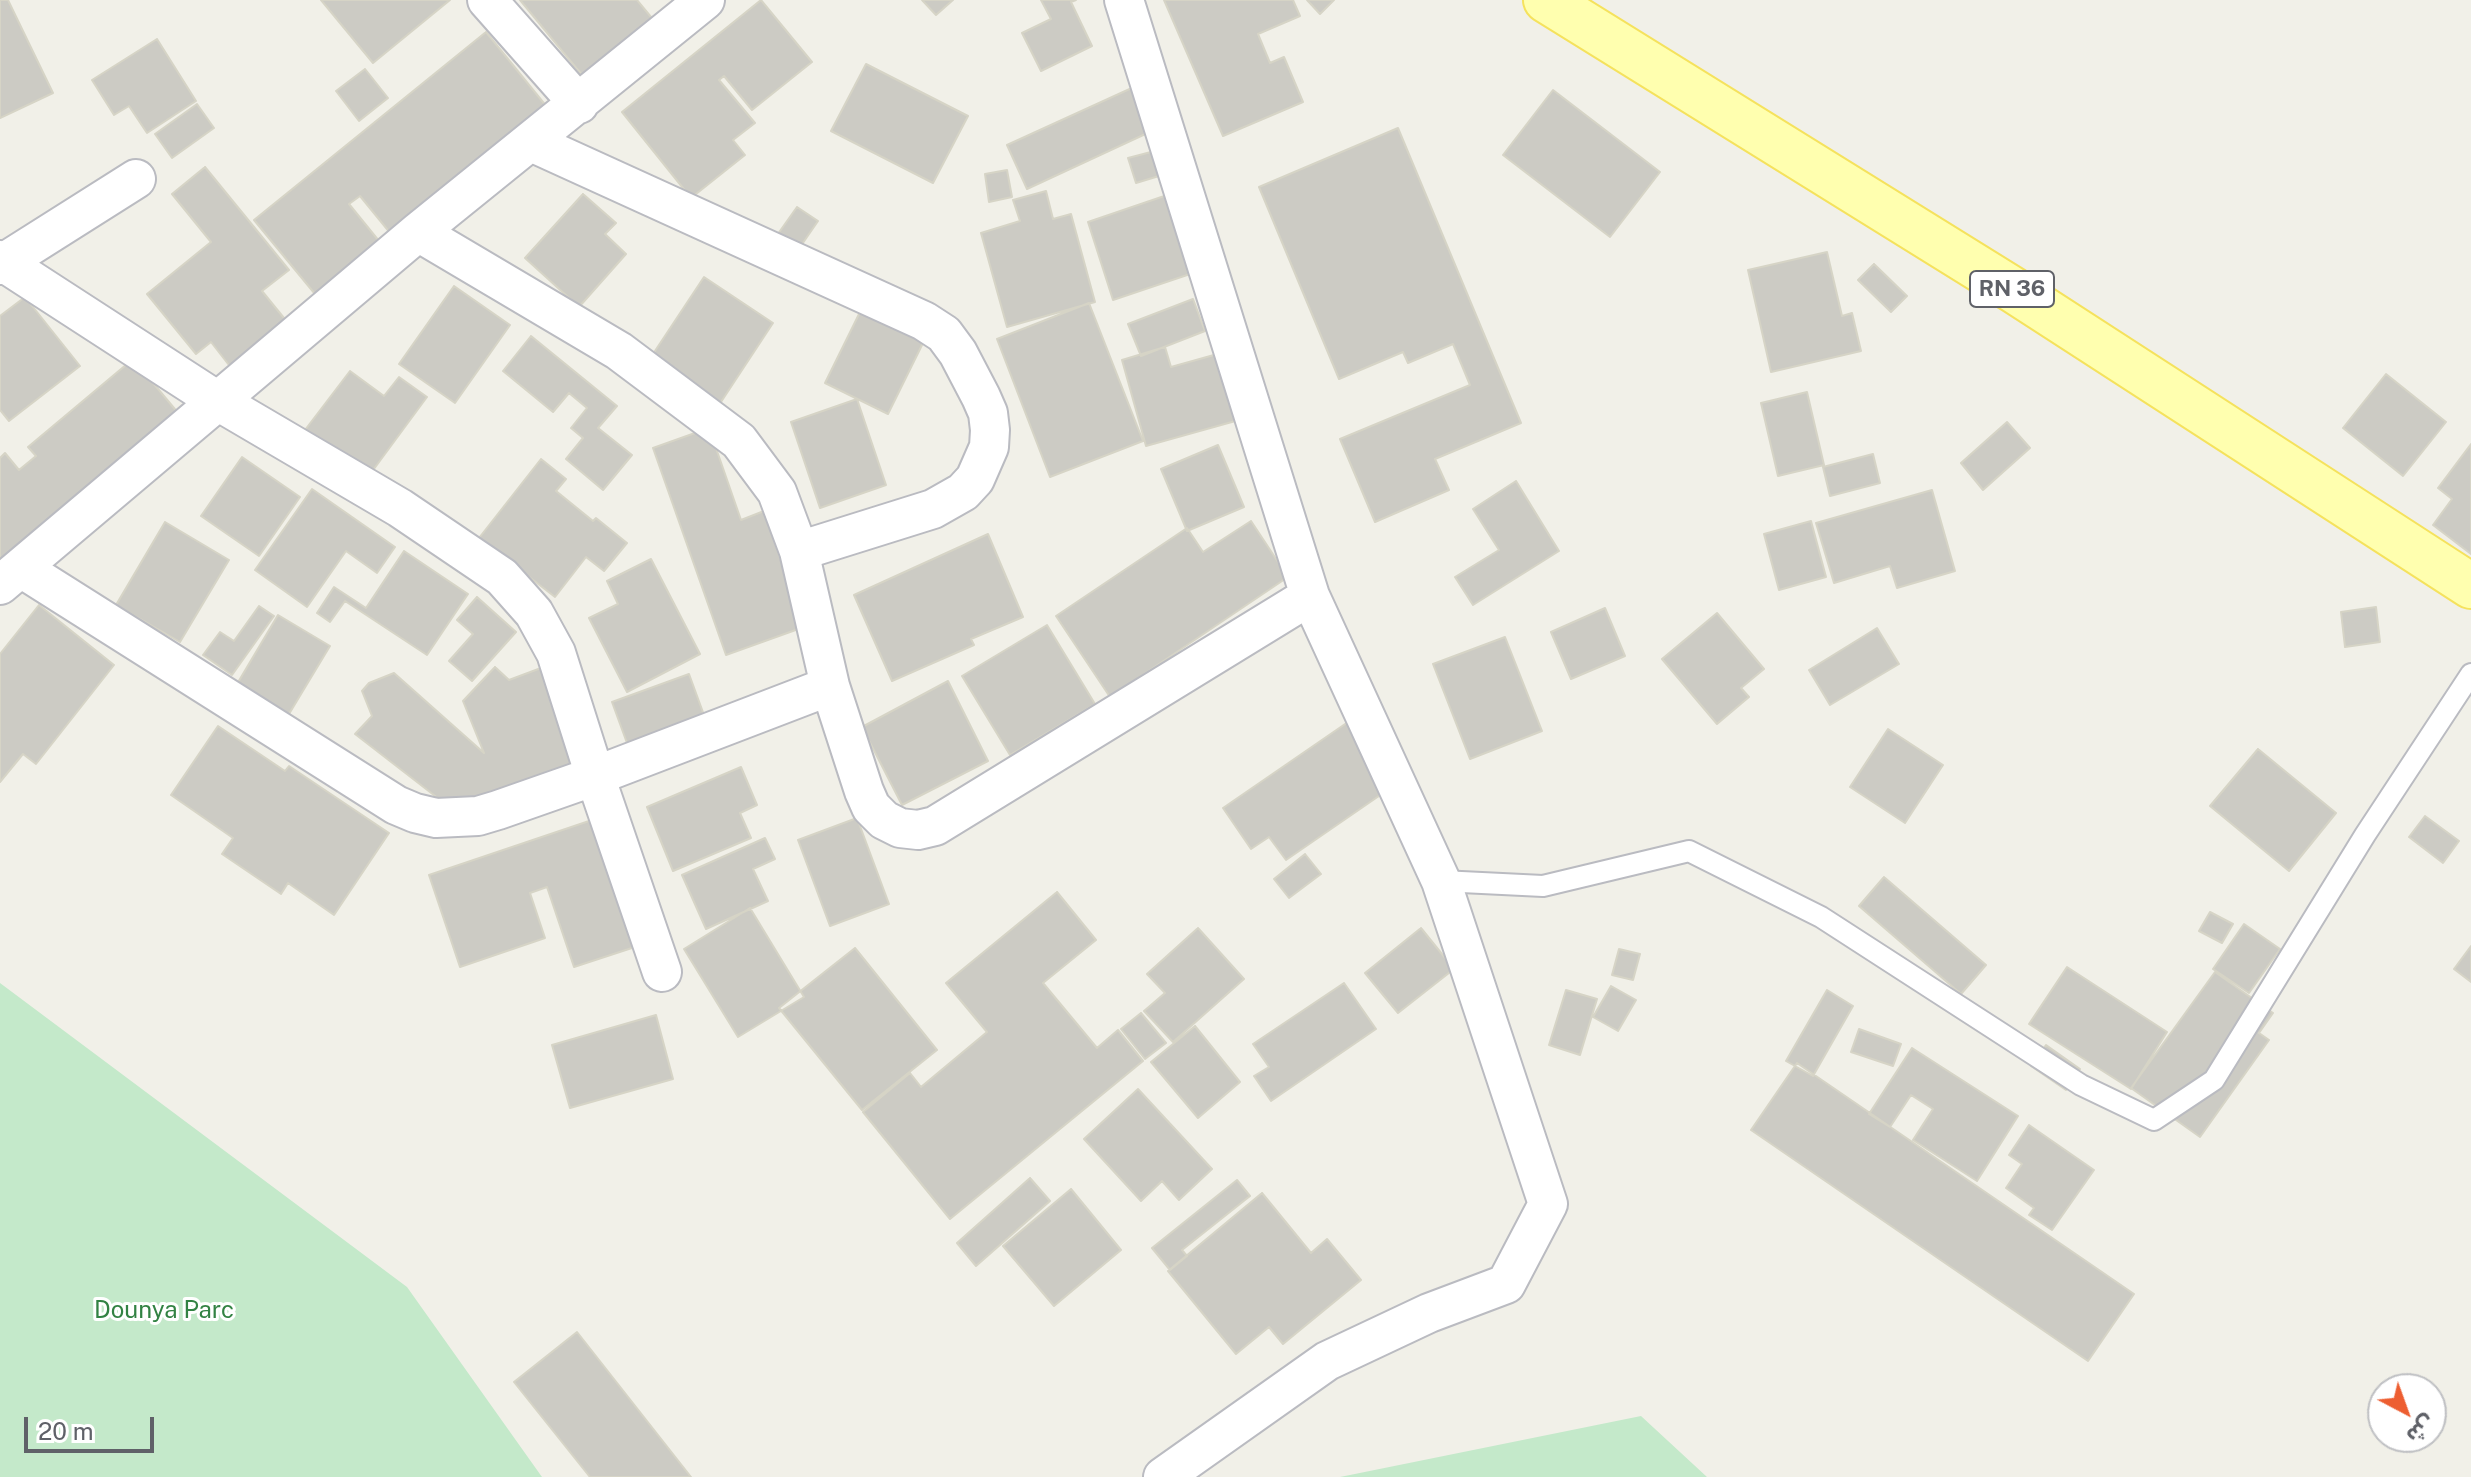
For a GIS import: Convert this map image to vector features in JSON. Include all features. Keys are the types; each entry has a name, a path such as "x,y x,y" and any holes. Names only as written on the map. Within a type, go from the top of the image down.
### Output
{"main road":[{"name":"RN 36","path":"1546,0 2001,282 2471,586"}],"street":[{"path":"487,0 579,104"},
{"path":"705,0 418,232 10,577 387,800 415,813 456,819 478,816 595,776 830,686"},
{"path":"1124,0 1310,596 1441,881 1548,1204 1506,1284 1429,1313 1327,1361 1163,1477"},
{"path":"531,142 924,321 944,334 958,353 988,413 989,447 975,479 963,492 933,509 799,551"},
{"path":"136,179 1,262 216,400 400,508 502,577 534,613 556,653 662,972"},
{"path":"418,232 619,351 739,441 777,492 799,551 830,686 864,791 871,807 884,820 900,828 918,830 935,826 951,817 1310,596"}],"lane":[{"path":"1441,881 1543,886 1689,851 1821,917 2081,1085 2154,1120 2214,1080 2365,835 2471,674"}],"green space":[{"name":"Dounya Parc","path":"0,983 407,1287 542,1477 0,1477"},
{"path":"1641,1416 1707,1477 1340,1477"}],"building":[{"path":"0,0 8,0 53,93 0,118"},
{"path":"321,0 450,0 373,63"},
{"path":"520,0 637,0 656,23 587,81"},
{"path":"761,0 812,62 752,110 724,76 719,80 755,123 733,140 745,155 691,198 622,112"},
{"path":"922,0 953,0 936,15"},
{"path":"1041,0 1076,0 1071,2 1092,46 1041,71 1022,33 1051,19"},
{"path":"1164,0 1293,0 1300,16 1258,34 1270,63 1284,57 1303,102 1223,136"},
{"path":"1307,0 1334,0 1320,14"},
{"path":"486,32 547,107 391,234 360,196 349,204 379,241 315,294 254,220"},
{"path":"157,39 196,101 147,133 129,106 114,115 92,80"},
{"path":"866,64 968,116 933,183 831,131"},
{"path":"365,69 388,98 359,121 336,91"},
{"path":"1134,87 1154,130 1027,189 1007,145"},
{"path":"1553,90 1660,172 1610,237 1503,155"},
{"path":"197,104 214,128 172,158 155,134"},
{"path":"1398,128 1521,423 1435,459 1449,490 1375,522 1340,439 1470,385 1453,344 1408,363 1403,352 1339,379 1259,187"},
{"path":"1151,152 1159,176 1136,183 1128,158"},
{"path":"205,167 289,270 262,291 288,323 232,369 211,342 196,354 147,294 211,242 172,194"},
{"path":"1007,170 1012,197 989,202 985,174"},
{"path":"1046,191 1053,219 1071,214 1095,302 1007,327 981,233 1020,221 1013,200"},
{"path":"1176,192 1202,270 1113,300 1088,222"},
{"path":"583,194 616,223 605,234 626,254 579,307 525,258"},
{"path":"797,207 818,221 796,253 775,238"},
{"path":"1827,252 1842,316 1852,313 1861,351 1771,372 1748,270"},
{"path":"1874,264 1907,296 1891,312 1858,280"},
{"path":"704,277 773,323 719,405 649,360"},
{"path":"454,286 510,325 455,403 399,364"},
{"path":"25,297 80,366 9,421 0,410 0,316"},
{"path":"1193,299 1205,331 1141,356 1128,324"},
{"path":"1089,303 1143,441 1050,477 997,339"},
{"path":"861,310 924,341 888,414 825,383"},
{"path":"531,336 617,406 598,428 632,455 603,490 566,459 583,438 571,428 587,408 569,393 553,412 503,371"},
{"path":"1165,347 1171,367 1221,353 1239,420 1146,446 1122,360"},
{"path":"133,359 184,420 0,575 0,458 5,453 19,470 36,456 28,447"},
{"path":"350,371 384,396 399,377 427,397 368,477 305,430"},
{"path":"2386,374 2446,422 2403,476 2343,428"},
{"path":"1807,392 1824,465 1778,476 1761,403"},
{"path":"857,399 886,485 820,508 791,422"},
{"path":"2007,422 2030,448 1983,490 1961,463"},
{"path":"709,428 741,520 764,511 804,627 726,655 653,448"},
{"path":"2471,444 2471,554 2433,525 2452,499 2438,488"},
{"path":"1218,445 1244,507 1187,531 1161,469"},
{"path":"1873,454 1880,483 1830,496 1823,467"},
{"path":"242,457 300,497 259,556 201,516"},
{"path":"541,459 566,479 556,491 627,543 604,571 586,557 555,597 479,538"},
{"path":"1516,481 1559,551 1473,605 1455,577 1499,550 1473,509"},
{"path":"312,489 395,547 377,573 346,551 307,607 255,570"},
{"path":"1932,490 1955,571 1897,588 1890,566 1834,583 1816,523"},
{"path":"1251,521 1288,577 1110,697 1056,616 1187,528 1203,552"},
{"path":"1811,521 1826,577 1779,590 1764,534"},
{"path":"165,522 229,560 180,642 116,605"},
{"path":"988,534 1023,617 971,639 974,645 892,681 854,595"},
{"path":"404,551 468,594 427,655 345,601 330,622 317,613 334,587 366,608"},
{"path":"651,559 700,654 627,692 589,618 618,604 607,581"},
{"path":"477,597 516,632 472,681 449,661 473,634 457,620"},
{"path":"39,605 114,665 36,764 23,754 0,782 0,654"},
{"path":"259,606 274,616 232,675 203,655 220,632 234,641"},
{"path":"2376,607 2380,642 2345,647 2341,612"},
{"path":"1605,608 1625,656 1571,679 1551,632"},
{"path":"1717,613 1764,669 1741,688 1749,697 1717,724 1662,659"},
{"path":"278,615 330,646 289,714 237,684"},
{"path":"1047,625 1095,704 1010,755 962,676"},
{"path":"1877,628 1899,664 1830,705 1809,670"},
{"path":"1505,637 1542,731 1470,759 1433,664"},
{"path":"495,667 509,680 541,668 580,767 448,806 355,734 372,716 362,691 369,683 394,673 484,753 463,701"},
{"path":"689,674 708,726 631,754 612,702"},
{"path":"948,681 988,761 902,805 862,727"},
{"path":"1348,722 1392,787 1286,860 1269,837 1251,849 1223,808"},
{"path":"218,726 285,771 289,766 389,833 334,915 288,883 281,894 222,854 233,838 171,795"},
{"path":"1888,729 1943,765 1905,823 1850,787"},
{"path":"2258,749 2336,813 2289,871 2210,806"},
{"path":"741,767 757,805 740,813 751,838 673,871 647,807"},
{"path":"2425,816 2459,841 2443,863 2409,837"},
{"path":"857,818 889,904 830,926 798,840"},
{"path":"595,819 638,946 574,967 547,887 530,893 545,938 460,967 429,875"},
{"path":"765,838 775,859 753,869 768,901 706,929 682,875"},
{"path":"1305,854 1321,874 1289,898 1274,879"},
{"path":"1884,877 1986,965 1961,994 1859,906"},
{"path":"1057,892 1096,940 1043,983 1097,1048 1118,1030 1143,1061 950,1219 863,1112 910,1073 921,1087 987,1032 946,983"},
{"path":"750,908 804,997 738,1037 684,949"},
{"path":"2210,912 2233,924 2222,943 2199,931"},
{"path":"2244,924 2280,949 2249,993 2213,969"},
{"path":"1198,928 1244,979 1173,1042 1144,1011 1165,993 1147,974"},
{"path":"1421,928 1454,969 1398,1013 1365,973"},
{"path":"2471,946 2471,982 2454,969"},
{"path":"855,948 937,1050 862,1110 779,1008"},
{"path":"1619,949 1640,954 1633,980 1612,975"},
{"path":"2067,967 2167,1032 2131,1089 2029,1024"},
{"path":"2215,972 2273,1013 2259,1033 2269,1040 2200,1137 2131,1088"},
{"path":"1344,983 1376,1029 1271,1101 1254,1076 1269,1067 1253,1044"},
{"path":"1611,986 1636,1000 1618,1031 1593,1017"},
{"path":"1566,990 1597,999 1580,1055 1549,1045"},
{"path":"1827,990 1853,1006 1813,1076 1786,1061"},
{"path":"1141,1013 1166,1043 1145,1059 1121,1029"},
{"path":"656,1015 673,1079 570,1108 552,1045"},
{"path":"1195,1026 1240,1082 1198,1118 1151,1062"},
{"path":"1859,1029 1901,1044 1893,1066 1851,1052"},
{"path":"2046,1045 2080,1069 2066,1090 2031,1066"},
{"path":"1912,1048 2018,1116 1977,1181 1913,1140 1933,1109 1911,1095 1890,1127 1869,1114"},
{"path":"1797,1063 2134,1294 2088,1361 1751,1130"},
{"path":"1138,1089 1212,1169 1179,1200 1162,1181 1141,1201 1084,1139"},
{"path":"2029,1125 2094,1170 2052,1230 2029,1215 2034,1208 2006,1188 2022,1164 2009,1155"},
{"path":"1030,1178 1050,1201 976,1266 957,1243"},
{"path":"1237,1180 1250,1196 1182,1250 1187,1256 1170,1270 1152,1248"},
{"path":"1071,1189 1121,1250 1054,1306 1003,1246"},
{"path":"1262,1193 1311,1253 1327,1239 1361,1280 1283,1344 1269,1327 1236,1354 1168,1271"},
{"path":"577,1332 691,1477 590,1477 514,1382"}]}
